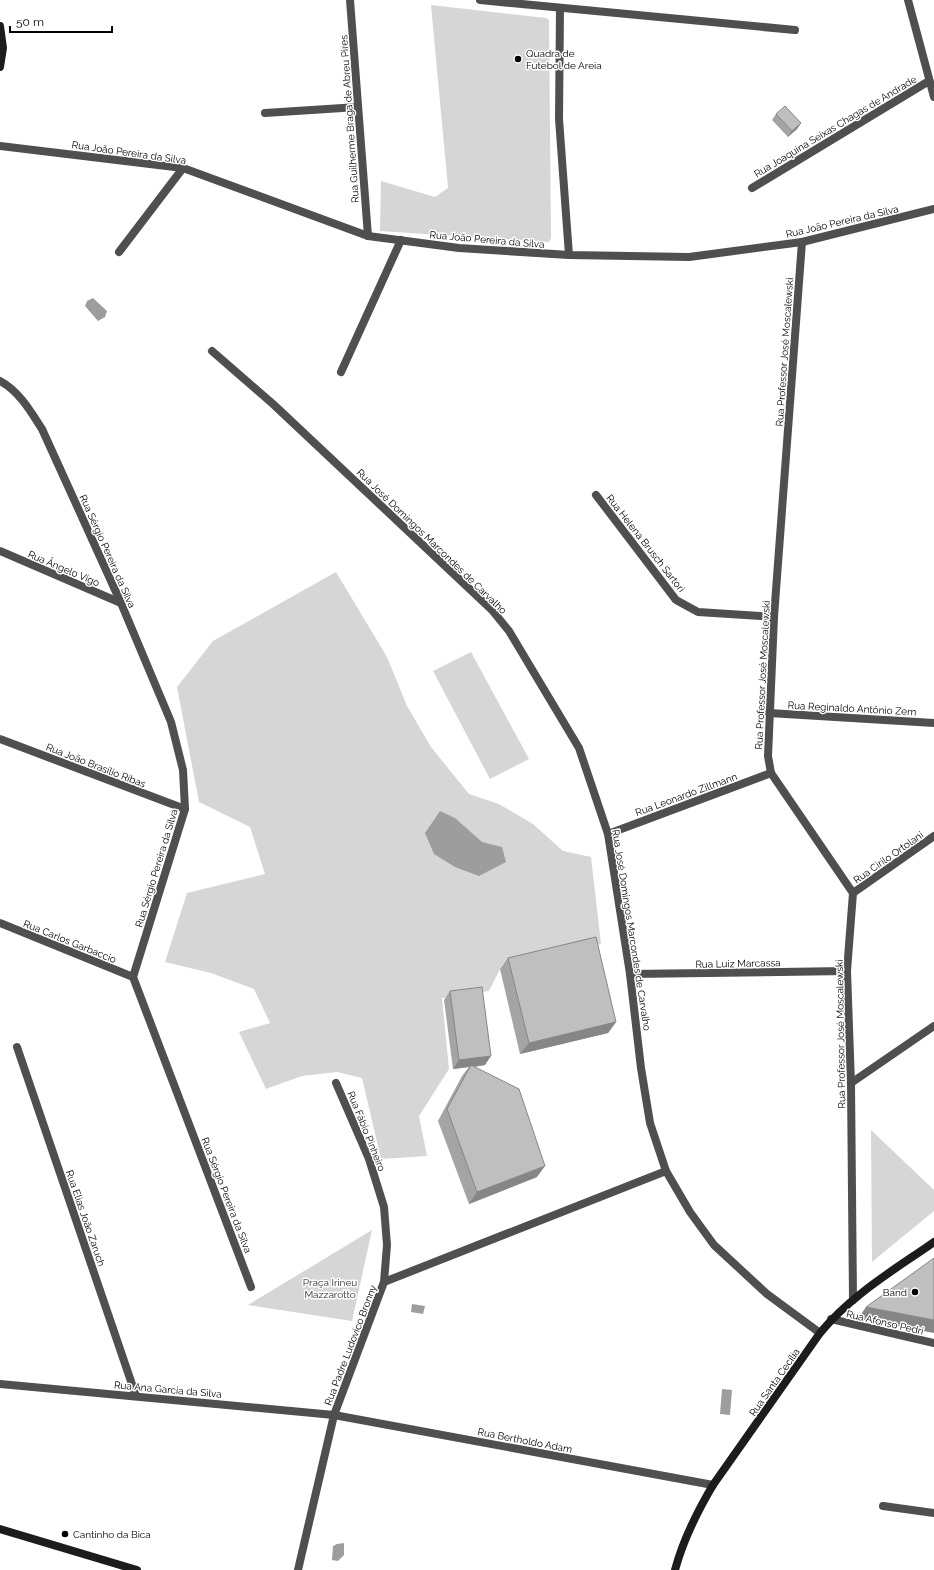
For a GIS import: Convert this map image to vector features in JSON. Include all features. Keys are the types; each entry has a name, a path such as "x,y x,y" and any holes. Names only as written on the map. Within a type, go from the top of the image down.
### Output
{"main road":[{"path":"0,26 3,48 0,67"},
{"name":"Rua Santa Cecília","path":"675,1570 687,1535 701,1506 713,1486 820,1333 831,1320 853,1300 934,1242"},
{"path":"0,1529 137,1570"}],"street":[{"name":"Rua Guilherme Braga de Abreu Pires","path":"350,0 368,236"},
{"path":"480,0 795,30"},
{"path":"908,0 934,97"},
{"path":"560,8 559,119 569,255"},
{"name":"Rua Joaquina Seixas Chagas de Andrade","path":"752,188 929,81"},
{"path":"265,113 358,107"},
{"name":"Rua João Pereira da Silva","path":"0,146 183,168 368,236 459,248 569,255 689,257 802,242 934,210"},
{"path":"119,252 183,168"},
{"path":"341,372 400,240"},
{"name":"Rua Professor José Moscalewski","path":"802,242 774,616 768,756 771,773 853,893 847,971 851,1083 853,1300"},
{"name":"Rua José Domingos Marcondes de Carvalho","path":"212,351 273,404 492,610 509,631 579,748 608,834 630,974 650,1123 666,1171 690,1212 714,1245 767,1294 820,1333"},
{"name":"Rua Sérgio Pereira da Silva","path":"0,381 26,403 42,430 121,603 171,722 183,770 185,809 133,977 251,1287"},
{"name":"Rua Helena Brusch Sartori","path":"596,495 676,600 698,612 774,616"},
{"name":"Rua Ângelo Vigo","path":"0,551 121,603"},
{"name":"Rua Reginaldo Antônio Zem","path":"769,713 934,723"},
{"name":"Rua João Brasílio Ribas","path":"0,739 185,809"},
{"name":"Rua Leonardo Zillmann","path":"608,834 771,773"},
{"name":"Rua Cirilo Ortolani","path":"853,893 934,836"},
{"name":"Rua Carlos Garbaccio","path":"0,923 133,977"},
{"name":"Rua Luiz Marcassa","path":"630,974 847,971"},
{"path":"851,1083 934,1026"},
{"name":"Rua Elias João Zaruch","path":"16,1047 136,1396"},
{"name":"Rua Fábio Pinheiro","path":"336,1083 369,1159 384,1207 387,1245 384,1282"},
{"name":"Rua Padre Ludovico Bronny","path":"298,1570 334,1415 384,1282 666,1171"},
{"name":"Rua Afonso Pedri","path":"831,1320 934,1343"},
{"name":"Rua Ana Garcia da Silva","path":"0,1384 334,1415"},
{"name":"Rua Bertholdo Adam","path":"334,1415 713,1486"},
{"path":"883,1506 934,1513"}],"green space":[{"path":"431,5 546,18 549,20 551,238 549,242 380,231 381,181 435,197 448,188"},
{"path":"336,572 387,657 407,706 431,747 469,794 499,804 533,824 563,851 591,857 601,944 502,965 489,991 442,998 449,1069 419,1116 427,1156 381,1159 362,1078 337,1072 302,1076 266,1089 239,1032 270,1023 254,989 211,973 165,962 187,893 265,874 250,827 199,802 177,687 213,641"},
{"path":"471,652 529,759 490,779 433,671"},
{"path":"871,1130 934,1190 934,1211 872,1262"},
{"name":"Praça Irineu Mazzarotto","path":"372,1230 352,1321 248,1305"}],"shaded area":[{"path":"93,298 107,311 105,317 98,321 85,306 87,301"},
{"path":"440,811 455,818 482,842 502,847 506,862 479,876 455,867 434,854 425,833"},
{"path":"412,1304 425,1306 423,1314 411,1312"},
{"path":"722,1389 732,1390 730,1415 720,1414"},
{"path":"344,1543 344,1555 338,1561 332,1560 333,1546"}],"building":[{"path":"785,106 801,123 792,131 776,114"},
{"path":"596,937 616,1022 529,1043 508,958"},
{"path":"482,987 491,1056 459,1060 450,991"},
{"path":"471,1065 519,1089 545,1166 477,1192 447,1109"},
{"name":"Band","path":"934,1258 934,1320 866,1307"}],"place":[{"name":"Quadra de Futebol de Areia","path":"518,59"},
{"name":"Band","path":"915,1292"},
{"name":"Cantinho da Bica","path":"65,1534"}]}
